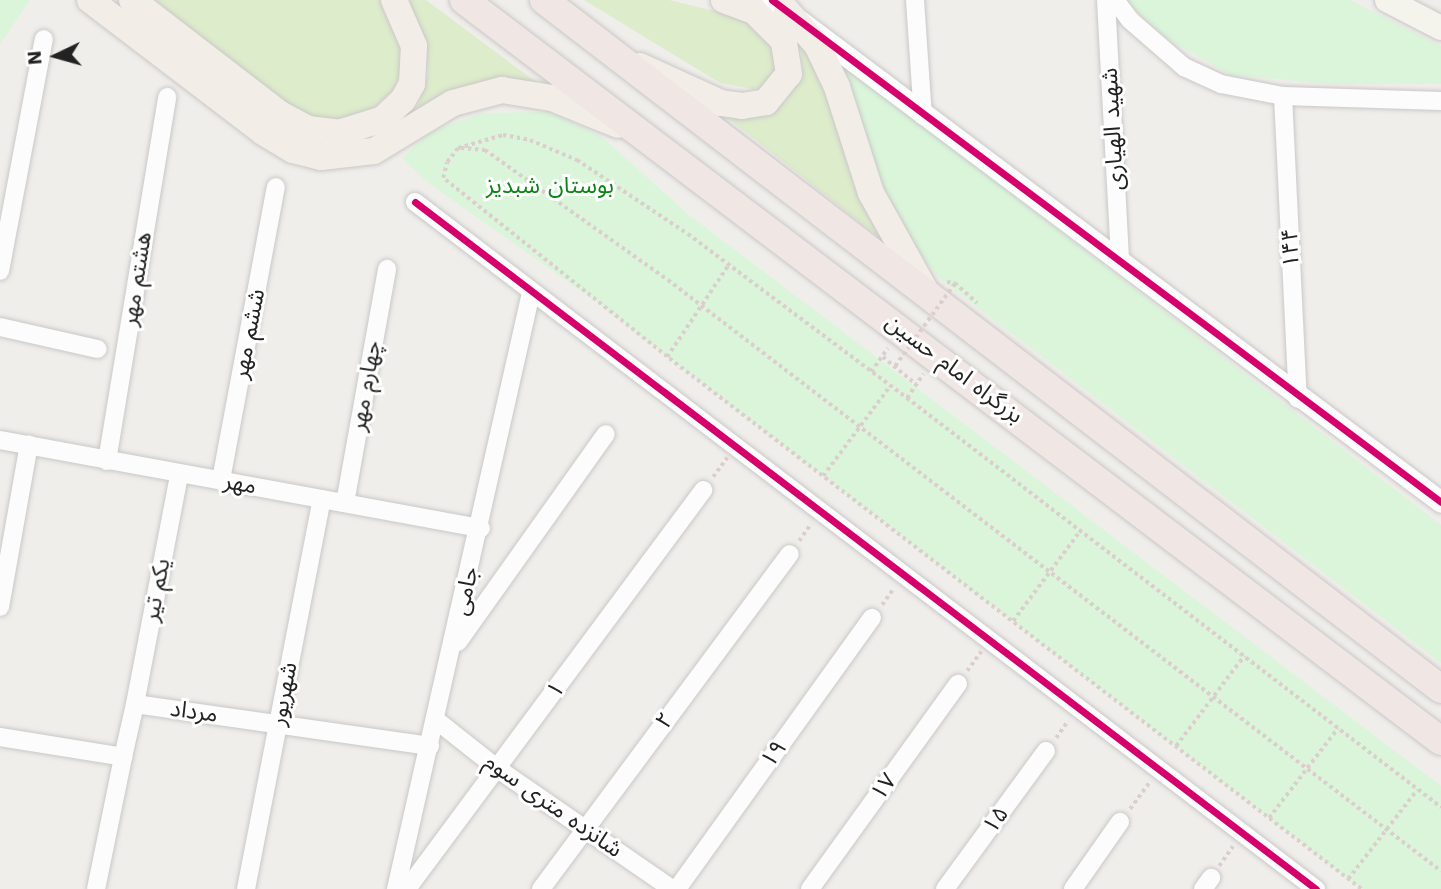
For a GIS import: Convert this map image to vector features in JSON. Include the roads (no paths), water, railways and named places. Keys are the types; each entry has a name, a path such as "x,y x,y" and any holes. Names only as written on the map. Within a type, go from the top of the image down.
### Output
{"highway":[{"name":"بزرگراه امام حسین","path":"464,0 1441,741"},
{"name":"بزرگراه امام حسین","path":"544,0 1441,689"}],"main road":[{"path":"90,0 263,132 293,150 321,157 374,151 453,103 502,90 568,103 657,144"},
{"path":"132,0 280,114 308,129 339,133 383,119 403,100 412,84 414,46 394,0"},
{"path":"619,56 721,103 742,106 766,102 789,74 784,41 754,11 724,0"},
{"path":"1387,0 1441,28"},
{"path":"780,5 817,45 837,87 871,193 929,296"}],"street":[{"path":"915,0 923,116"},
{"name":"شهید الهیاری","path":"1106,0 1120,258"},
{"path":"1115,0 1130,20 1184,67 1221,84 1283,96 1441,101"},
{"path":"780,5 923,116 1120,258 1298,399 1441,502"},
{"path":"0,271 44,39"},
{"name":"۱۴۴","path":"1283,96 1298,399"},
{"name":"هشتم مهر","path":"107,461 167,97"},
{"name":"ششم مهر","path":"222,480 276,187"},
{"path":"415,202 1316,889"},
{"name":"چهارم مهر","path":"345,503 387,269"},
{"name":"جامی","path":"396,889 481,528 531,293"},
{"path":"0,327 98,349"},
{"path":"452,650 606,433"},
{"name":"مهر","path":"0,440 178,475 222,480 481,528"},
{"path":"0,607 29,445"},
{"name":"یکم تیر","path":"135,704 178,475"},
{"name":"۱","path":"407,889 703,490"},
{"name":"شهریور","path":"246,889 322,499"},
{"name":"۲","path":"541,889 790,554"},
{"name":"۱۹","path":"674,889 872,618"},
{"name":"۱۷","path":"810,889 958,684"},
{"path":"96,889 135,704"},
{"name":"مرداد","path":"135,704 430,746"},
{"name":"شانزده متری سوم","path":"436,720 498,769 674,889"},
{"path":"0,737 123,757"},
{"name":"۱۵","path":"945,889 1046,751"},
{"path":"1073,889 1121,822"}],"park label":[{"name":"بوستان شبدیز","path":"550,186"}]}
